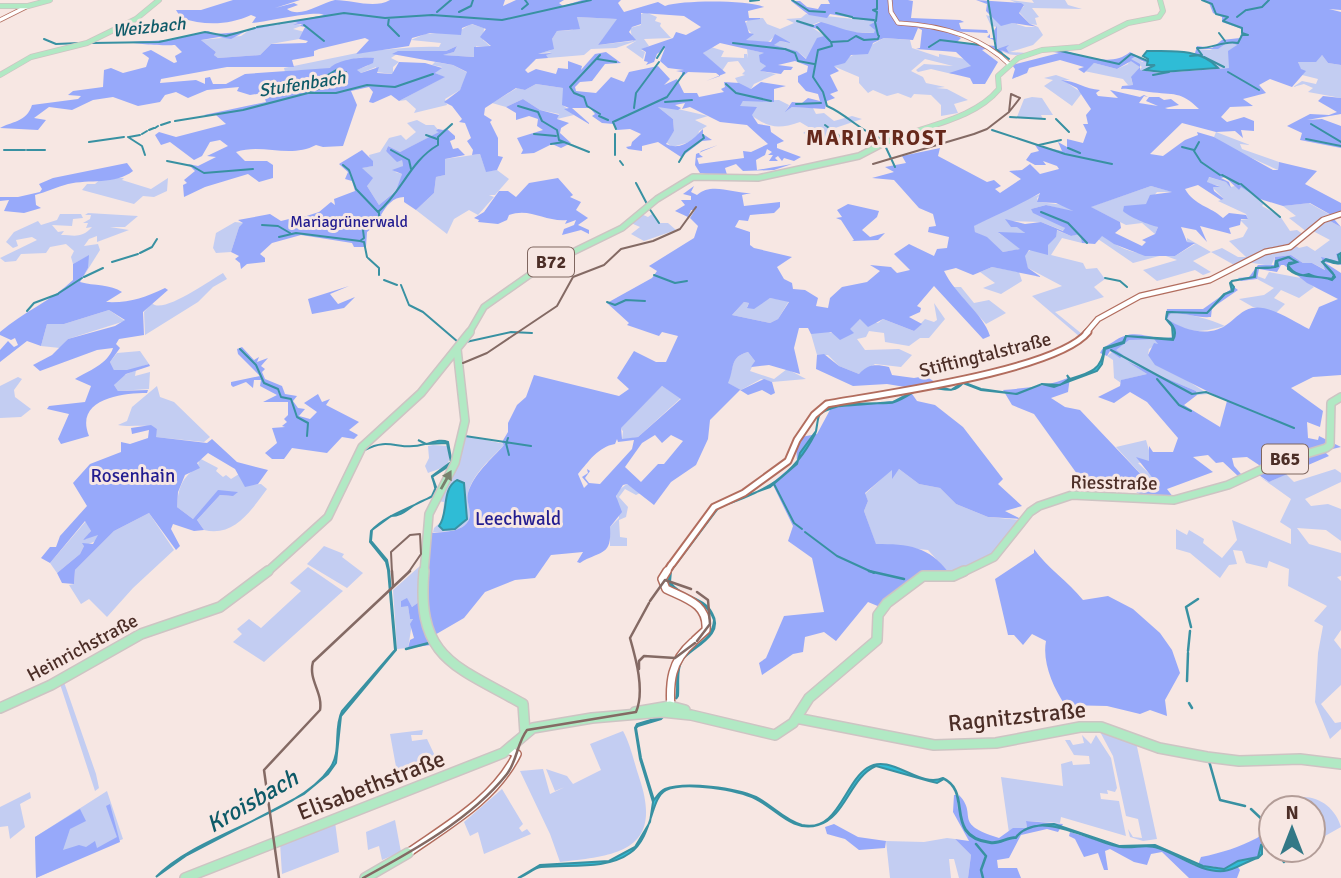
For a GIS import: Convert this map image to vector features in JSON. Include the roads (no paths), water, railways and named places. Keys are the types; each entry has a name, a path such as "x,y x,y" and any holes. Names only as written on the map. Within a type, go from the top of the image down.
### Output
{"main road":[{"path":"27,0 30,6"},
{"path":"0,6 30,6 50,0"},
{"path":"0,75 31,57 88,42 136,19 159,0"},
{"name":"B72","path":"457,349 480,312 496,297 551,262 622,228 648,206 693,177 758,178 857,156 902,133 963,115 990,100 999,88 998,77 1007,63 1042,50 1082,46 1127,24 1157,16 1163,11 1160,0"},
{"path":"457,349 466,418 458,453 432,507 427,528 421,602 426,631 451,663 523,704 524,733 550,724 671,709"},
{"name":"Heinrichstraße","path":"0,708 51,685 141,634 211,611 234,599 299,546 328,517 359,453 421,393 457,349"},
{"name":"Riesstraße","path":"798,720 809,698 877,640 878,615 887,603 923,576 953,576 994,556 1034,509 1072,495 1168,500 1228,485 1276,463 1330,445 1331,403 1341,397"},
{"name":"Ragnitzstraße","path":"671,709 762,735 775,735 798,720 934,745 996,743 1080,727 1101,727 1163,749 1207,757 1238,761 1300,759 1341,764"},
{"name":"Elisabethstraße","path":"186,878 513,755 524,733"},
{"path":"365,878 408,853"}],"street":[{"path":"890,0 891,12 900,24 920,24 959,32 993,48 1007,63"},
{"path":"0,20 30,6"},
{"name":"Stiftingtalstraße","path":"671,709 673,665 679,653 707,628 706,612 700,606 670,593 663,581 714,507 744,492 788,461 797,440 813,416 827,404 970,378 1060,352 1081,340 1098,319 1140,296 1210,280 1265,252 1290,247 1323,220 1341,214"},
{"path":"408,853 456,819 504,778 513,755"}],"waterway":[{"path":"437,12 451,0"},
{"path":"459,12 471,6 473,0"},
{"path":"522,9 528,4 525,0"},
{"name":"Weizbach","path":"257,27 344,13 385,18 432,15 502,20 591,0"},
{"path":"750,1 759,0"},
{"path":"792,0 809,11 825,12"},
{"path":"876,21 877,12 873,10 877,9 877,0"},
{"path":"988,0 996,49 1009,59"},
{"path":"1190,56 1202,55 1197,48 1238,43 1242,35 1248,35 1242,33 1242,28 1223,21 1228,17 1216,14 1212,4 1202,0"},
{"path":"1247,10 1262,7 1269,0"},
{"path":"1237,17 1246,10"},
{"path":"836,13 852,17"},
{"path":"389,18 388,25 399,36"},
{"path":"853,18 874,20"},
{"path":"797,21 813,26"},
{"path":"875,22 878,35"},
{"path":"304,25 324,41"},
{"path":"817,27 830,41"},
{"name":"Weizbach","path":"92,43 159,42 205,32 226,36 255,28"},
{"path":"1219,33 1225,41"},
{"path":"879,36 878,39 864,40 856,36 848,41 831,42 832,46 818,50 813,77 823,92 827,106 882,139 895,167"},
{"name":"Weizbach","path":"44,39 56,44 80,43"},
{"path":"929,47 940,40 980,45"},
{"path":"733,43 784,49"},
{"path":"657,58 664,47"},
{"path":"785,49 795,53 798,61 814,64"},
{"path":"1056,50 1119,64 1131,54 1148,61"},
{"path":"600,55 570,87 574,93 584,97 587,106 600,114"},
{"path":"1204,57 1224,67"},
{"path":"597,59 616,62"},
{"path":"634,108 636,93 659,62"},
{"path":"319,80 338,69"},
{"path":"310,91 339,84 340,76 346,72"},
{"path":"1153,75 1169,72"},
{"path":"1228,72 1259,90"},
{"path":"616,129 613,122 667,97 684,73"},
{"name":"Stufenbach","path":"175,121 243,110 308,93 336,93 367,85 395,87 433,74"},
{"path":"314,89 319,82"},
{"path":"726,84 736,93 771,101"},
{"path":"665,102 692,100"},
{"path":"796,104 821,103"},
{"path":"518,106 538,112 542,121 557,130 559,140 564,142"},
{"path":"599,116 608,120"},
{"path":"1010,117 1045,119"},
{"path":"1056,119 1069,132"},
{"name":"Stufenbach","path":"161,125 170,122"},
{"path":"378,212 420,159 438,145 438,137 452,124"},
{"path":"1311,124 1341,142"},
{"path":"825,125 841,137"},
{"name":"Stufenbach","path":"149,130 154,128"},
{"path":"992,130 1065,154 1112,164"},
{"name":"Stufenbach","path":"142,134 147,131"},
{"path":"534,134 556,136"},
{"path":"615,134 615,155"},
{"name":"Stufenbach","path":"129,137 140,135"},
{"path":"426,135 437,139"},
{"path":"679,162 685,152 704,138 703,135"},
{"path":"841,137 858,136"},
{"name":"Stufenbach","path":"89,142 124,137"},
{"path":"128,137 142,146 145,155"},
{"path":"833,138 841,137"},
{"path":"1306,139 1341,146"},
{"path":"1039,145 1061,140"},
{"path":"551,144 564,142"},
{"path":"564,142 589,152"},
{"path":"1199,142 1194,151 1201,162 1220,175"},
{"path":"1182,147 1194,150"},
{"path":"1068,148 1080,153"},
{"name":"Stufenbach","path":"4,150 25,150"},
{"name":"Stufenbach","path":"27,150 45,150"},
{"path":"391,150 409,160 411,169"},
{"path":"167,161 192,166 204,173 253,169"},
{"path":"620,161 623,165"},
{"path":"343,165 349,170 356,189 378,212"},
{"path":"1222,175 1239,184"},
{"path":"636,183 647,204"},
{"path":"1241,184 1280,217"},
{"path":"649,208 659,223"},
{"path":"360,241 364,238 363,230 379,218 378,212"},
{"path":"1041,212 1068,223 1087,243"},
{"path":"262,225 278,226 290,233"},
{"path":"279,237 296,233 360,241"},
{"path":"140,253 152,247 157,239"},
{"path":"360,241 364,242 367,257"},
{"path":"112,262 138,254"},
{"path":"368,258 379,268 379,275"},
{"path":"84,277 103,268"},
{"path":"654,275 675,283 687,281"},
{"path":"59,293 82,278"},
{"path":"1105,278 1120,281 1127,287"},
{"path":"384,280 397,285"},
{"path":"401,285 409,305 423,312 458,342"},
{"path":"27,311 34,303 58,294"},
{"path":"607,302 615,305 626,300 645,301"},
{"path":"466,342 511,332 532,333"},
{"path":"240,349 256,365 264,383 278,389 281,397 291,399 297,417 308,423 307,436"},
{"path":"1111,350 1192,394 1206,392 1294,428"},
{"path":"1157,379 1179,405 1191,411"},
{"path":"465,436 531,446"},
{"path":"506,443 509,455"},
{"path":"365,450 381,444 425,444"},
{"path":"774,484 794,523 802,529"},
{"path":"805,532 837,556 870,571"},
{"path":"870,571 904,579"},
{"path":"870,571 874,573"},
{"path":"1191,627 1186,607 1198,599"},
{"path":"1188,651 1190,631"},
{"path":"406,649 429,643"},
{"path":"1187,681 1188,653"},
{"path":"1189,703 1192,708"},
{"path":"1209,761 1220,800 1245,806"},
{"path":"1251,809 1257,815"},
{"path":"976,844 986,856 981,870 983,878"}],"tram line":[{"path":"1011,94 1020,98 1009,112 1011,94"},
{"path":"873,164 974,134 987,129 1009,112"},
{"path":"463,363 487,353 557,306 573,277 604,265 621,249 653,241 680,229 696,207"},
{"path":"392,573 391,552 410,535 420,534 421,554 408,573"},
{"path":"392,571 393,586"},
{"path":"279,878 264,770 320,710 312,675 313,662 408,573"},
{"path":"650,601 665,580 691,589"},
{"path":"697,592 708,600 710,624 697,641"},
{"path":"363,878 440,833 493,790 507,774 527,730 636,712 640,685 630,638 649,603"},
{"path":"639,669 639,661 644,656 675,658 695,643"}],"district":[{"name":"MARIATROST","path":"877,138"}],"park label":[{"name":"Mariagrünerwald","path":"349,221"},
{"name":"Rosenhain","path":"133,475"},
{"name":"Leechwald","path":"518,518"}],"water label":[{"name":"Kroisbach","path":"252,801"}]}
